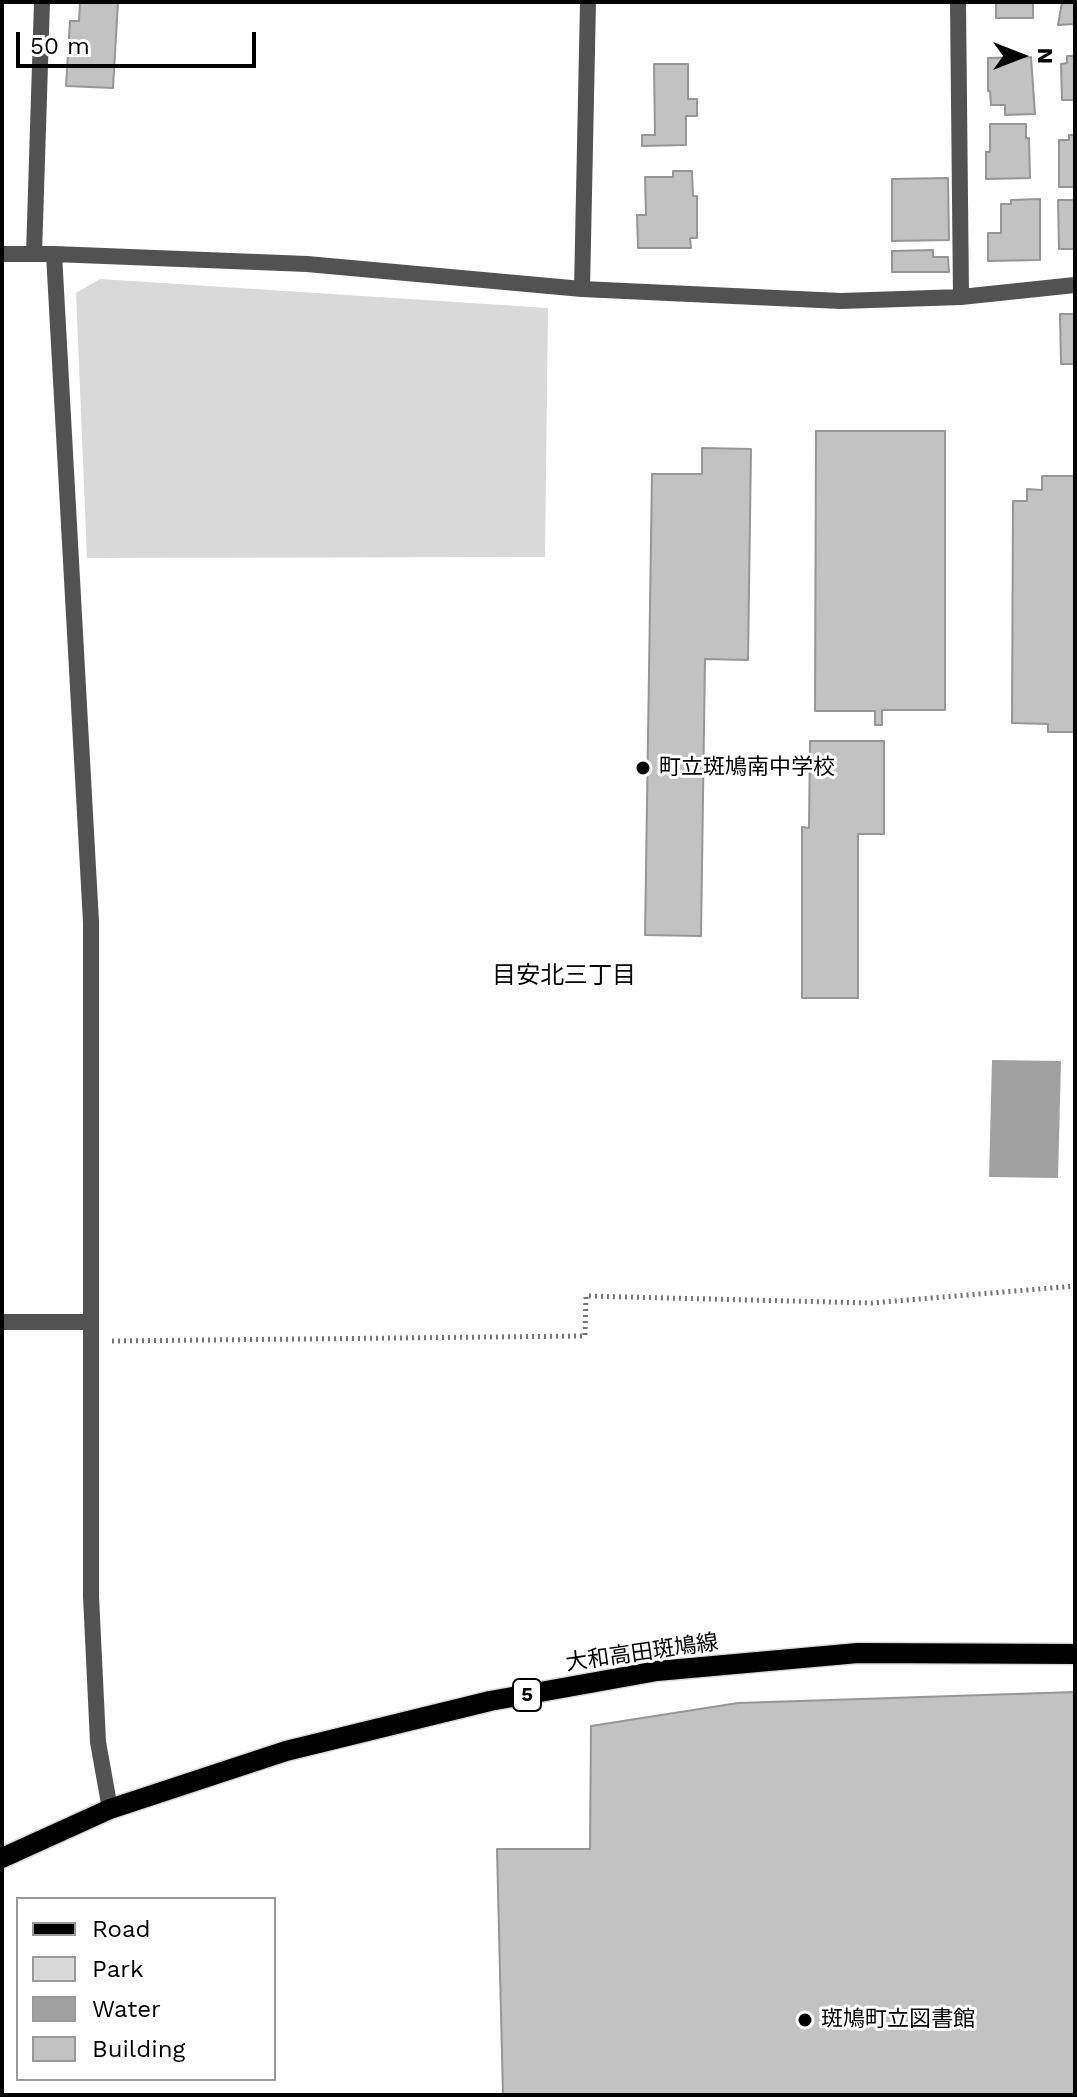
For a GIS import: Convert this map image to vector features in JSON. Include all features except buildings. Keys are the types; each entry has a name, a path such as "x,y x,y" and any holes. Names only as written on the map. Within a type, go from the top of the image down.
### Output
{"main road":[{"name":"大和高田斑鳩線","path":"2,1858 110,1809 286,1751 490,1701 657,1671 858,1653 1075,1654"}],"street":[{"path":"34,254 42,2"},
{"path":"582,289 588,2"},
{"path":"958,2 961,297"},
{"path":"2,254 307,264 582,289 841,301 961,297 1075,285"},
{"path":"54,254 91,922 91,1596 98,1742 110,1809"},
{"path":"2,1322 89,1322"}],"path":[{"path":"90,1342 585,1336 586,1296 872,1303 1075,1286"}],"green space":[{"path":"100,279 548,308 545,557 87,558 76,293"}],"water":[{"path":"992,1060 1061,1061 1058,1178 989,1177"}],"place":[{"name":"町立斑鳩南中学校","path":"643,768"},
{"name":"斑鳩町立図書館","path":"805,2020"}],"district":[{"name":"目安北三丁目","path":"564,976"}]}
